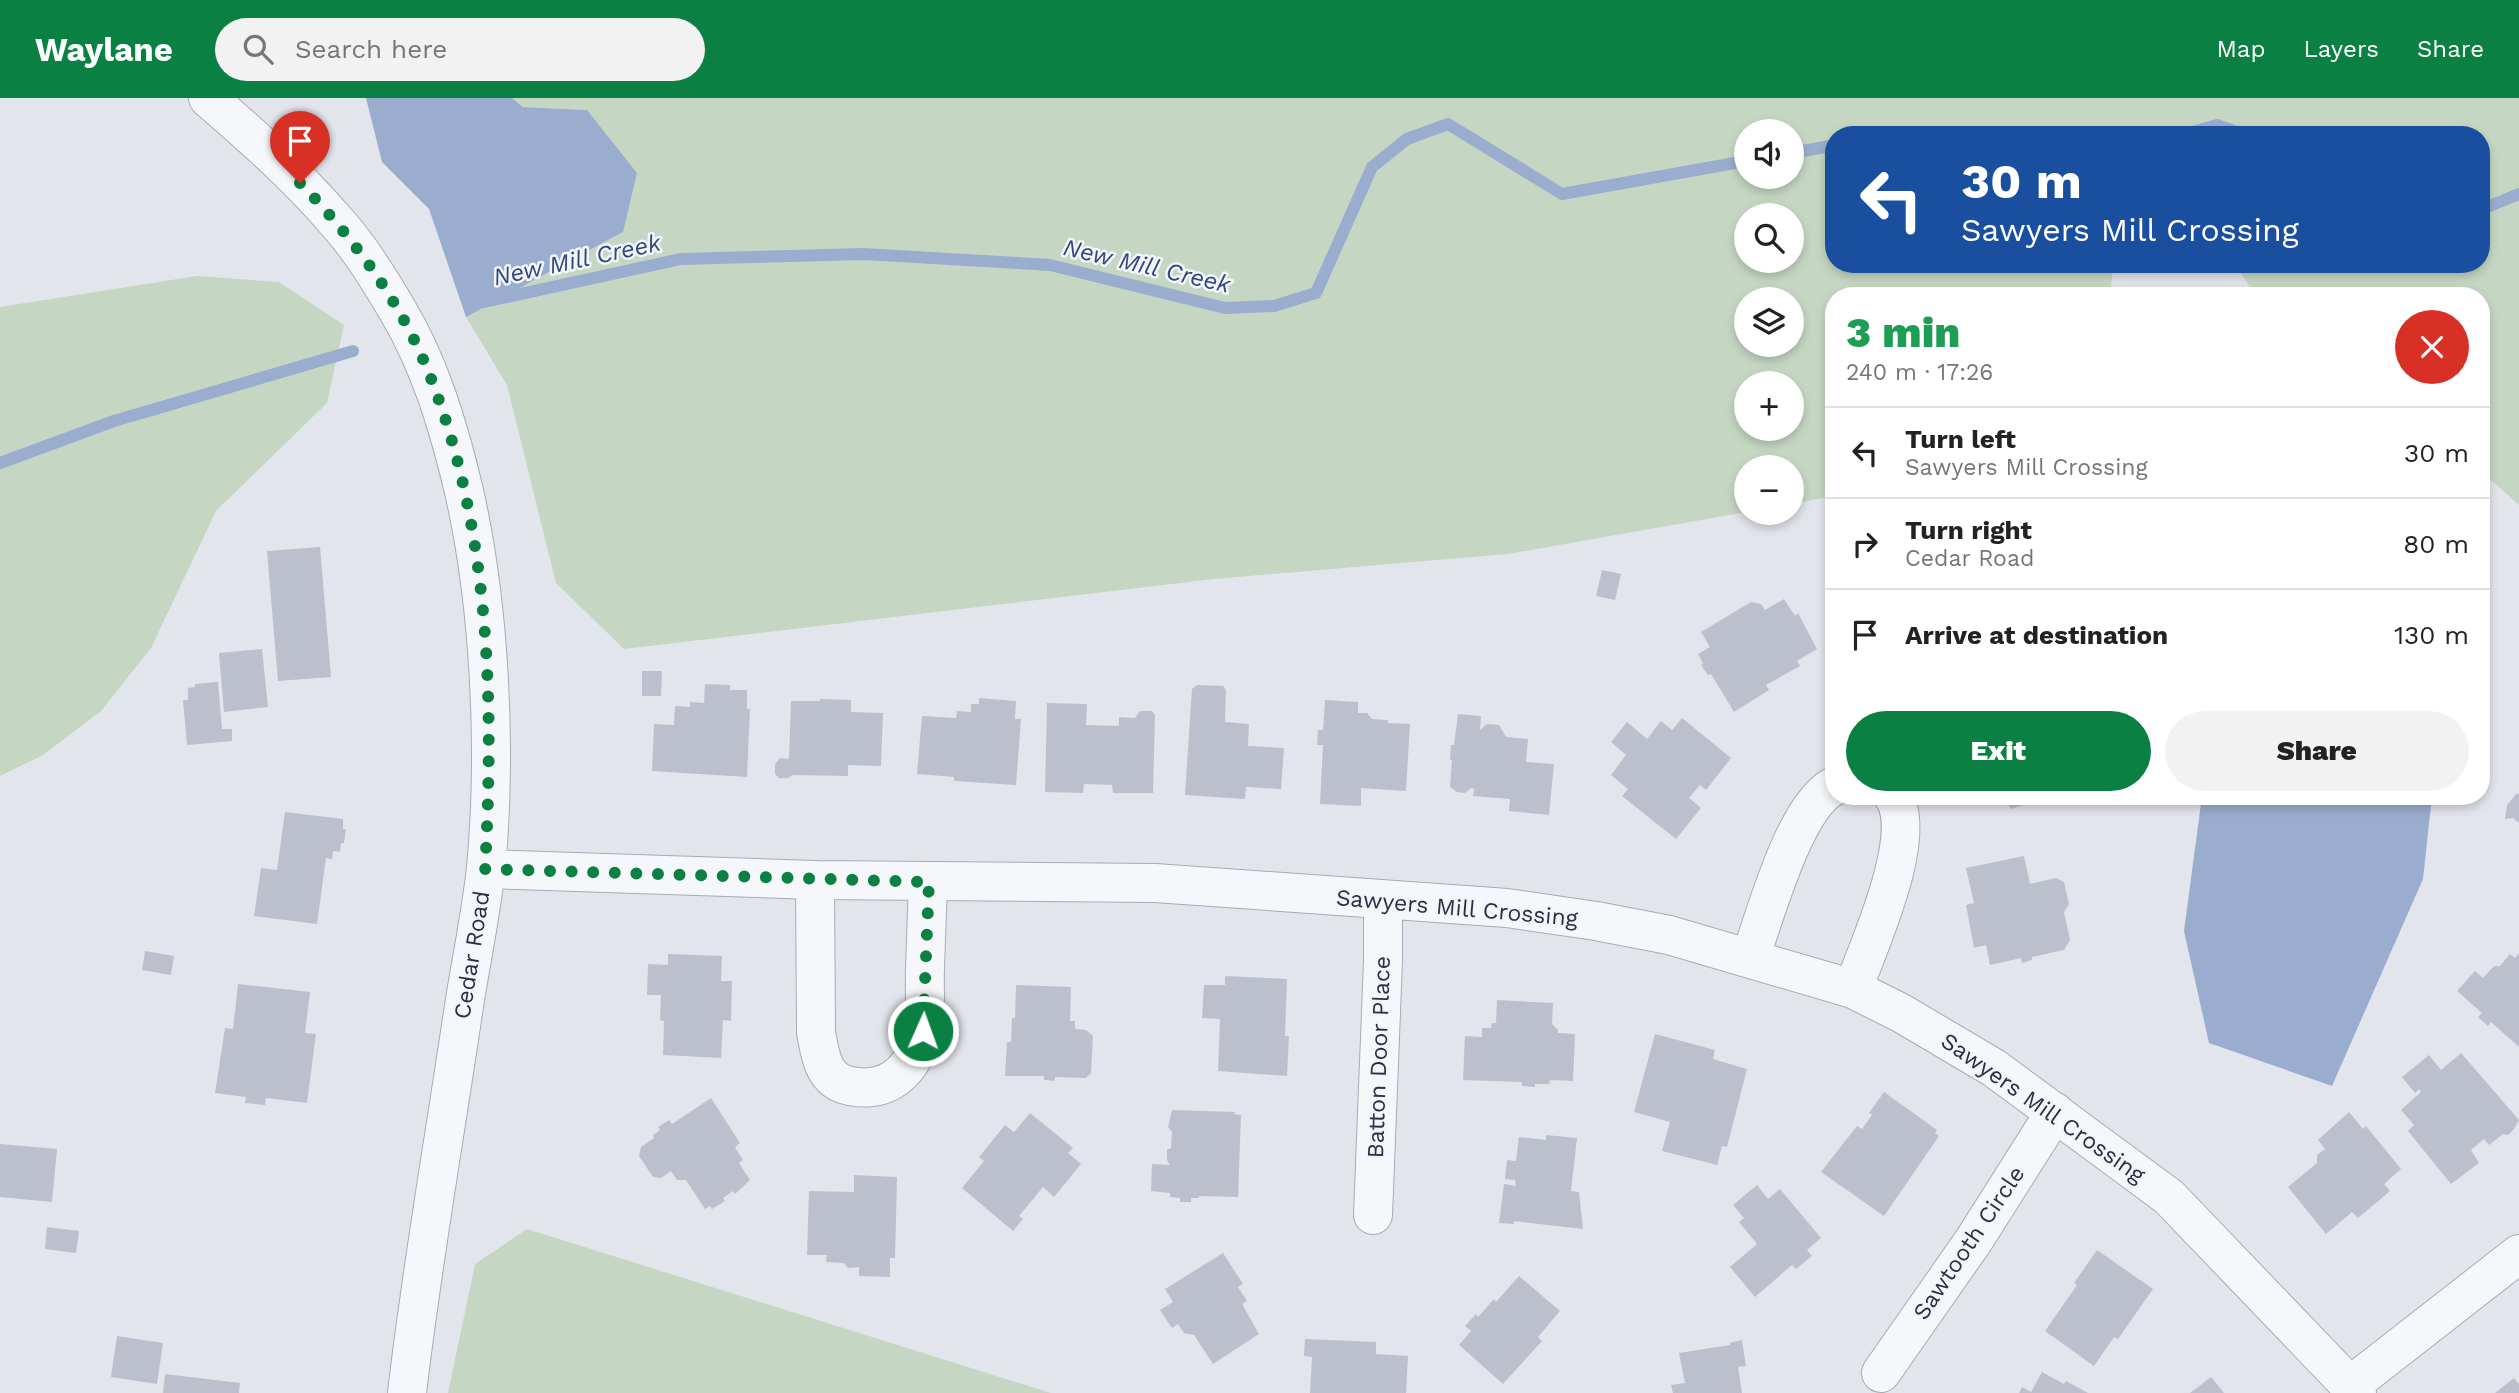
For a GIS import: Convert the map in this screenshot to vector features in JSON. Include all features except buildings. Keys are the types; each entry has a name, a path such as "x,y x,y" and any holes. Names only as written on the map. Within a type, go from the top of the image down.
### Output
{"street":[{"name":"Cedar Road","path":"208,98 260,144 336,220 372,269 400,314 432,381 450,431 469,514 487,659 490,774 485,869 407,1393"},
{"path":"1750,958 1797,828 1825,790"},
{"path":"1853,989 1898,864 1901,829 1897,805"},
{"name":"Sawyers Mill Crossing","path":"485,869 814,880 1155,883 1507,908 1669,935 1853,989 1901,1013 1994,1068 2169,1197 2354,1389"},
{"path":"814,880 816,1032 820,1055 832,1079 847,1086 865,1088 896,1079 911,1064 923,1031 929,882"},
{"name":"Batton Door Place","path":"1373,1215 1383,961 1382,900"},
{"name":"Sawtooth Circle","path":"1881,1373 1974,1240 2055,1112"},
{"path":"2354,1389 2519,1254"}],"green space":[{"path":"512,98 2519,98 2519,505 2490,479 2490,287 2250,287 2241,273 2490,273 2490,126 1825,126 1825,273 2112,273 2111,287 1825,287 1825,498 1804,502 1804,455 1734,455 1734,514 1508,554 1214,579 624,649 556,583 507,385 466,317 623,232 587,110 523,107"},
{"path":"197,276 279,282 344,325 327,403 216,511 151,648 101,711 43,755 0,776 0,307"},
{"path":"527,1229 1051,1393 448,1393 475,1264"}],"water":[{"path":"366,98 512,98 523,107 587,110 637,173 623,232 466,317 429,209 382,162"},
{"path":"2201,805 2431,805 2423,879 2332,1086 2209,1043 2184,931"}],"waterway":[{"name":"New Mill Creek","path":"484,302 681,259 864,254 1050,265 1225,308 1274,306 1316,293 1372,167 1407,139 1448,124 1562,194 1734,163"},
{"name":"New Mill Creek","path":"2214,126 2220,126"},
{"name":"New Mill Creek","path":"1804,151 1825,147"},
{"name":"New Mill Creek","path":"2490,206 2519,194"},
{"name":"New Mill Creek","path":"0,463 114,421 353,351"}],"route":[{"path":"300,183 336,220 372,269 400,314 427,369 450,431 469,514 487,659 490,774 485,869 929,882 923,1031"}]}
